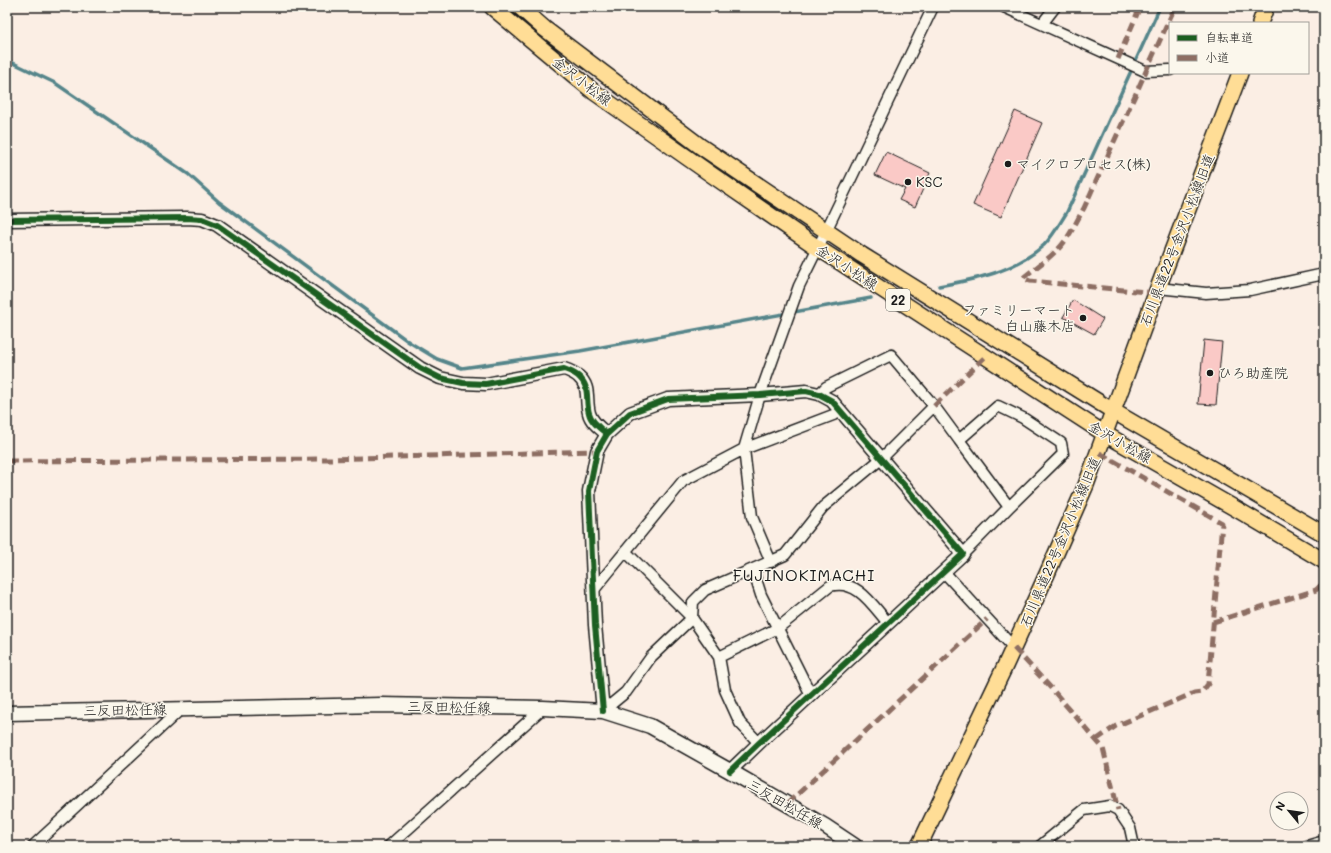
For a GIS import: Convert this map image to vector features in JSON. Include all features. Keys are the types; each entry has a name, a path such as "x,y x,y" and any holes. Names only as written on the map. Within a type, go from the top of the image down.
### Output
{"main road":[{"name":"金沢小松線","path":"492,7 594,92 712,176 818,248 1105,434 1324,561"},
{"name":"金沢小松線","path":"520,7 545,29 700,146 862,256 1113,411 1324,534"},
{"path":"1260,22 1266,7"},
{"name":"石川県道22号金沢小松線旧道","path":"919,846 1014,648 1086,485 1158,288 1240,74"},
{"name":"三反田松任線","path":"7,713 381,706 543,708 603,711 650,726 824,826 855,846"}],"street":[{"path":"771,562 752,516 744,448 760,395 799,286 933,7"},
{"path":"1004,7 1145,71 1169,70"},
{"path":"1042,24 1055,7"},
{"path":"7,220 202,218 217,225 420,368 440,378 463,383 486,384 564,370 570,371 583,381 586,387 589,415 596,425 607,434"},
{"path":"1158,288 1206,293 1250,290 1324,274"},
{"path":"818,394 826,387 891,355 934,406 1009,507"},
{"path":"603,711 595,625 589,491 597,451 607,434 630,413 668,399 760,395 806,391 818,394 832,401 963,554"},
{"path":"603,711 626,692 651,657 692,618 693,602 705,590 785,555 823,507 882,459 934,406"},
{"path":"730,771 759,742 963,554 1063,454 1061,443 1023,418 998,406 959,440"},
{"path":"593,592 684,481 744,448 841,412"},
{"path":"626,552 692,618 719,657 725,690 740,723 759,742"},
{"path":"753,570 761,595 811,695"},
{"path":"944,572 1014,648"},
{"path":"719,657 778,628 830,586 836,584 846,585 862,592 888,623"},
{"path":"389,846 543,708"},
{"path":"33,846 181,709"},
{"path":"1040,846 1084,810 1110,806 1118,810 1130,828 1134,846"},
{"path":"1307,846 1324,841"}],"building":[{"name":"マイクロプロセス(株)","path":"1015,111 1042,123 1001,217 973,205"},
{"name":"KSC","path":"886,152 930,173 915,207 899,200 905,189 875,175"},
{"name":"ファミリーマート 白山藤木店","path":"1073,300 1103,319 1094,334 1063,317"},
{"name":"ひろ助産院","path":"1204,340 1222,342 1216,405 1198,404"}],"waterway":[{"path":"939,286 981,277 1008,268 1032,254 1044,245 1050,238 1067,212 1160,7"},
{"path":"7,60 55,83 188,174 219,202 409,342 437,359 462,368 580,351 871,298"}],"marked path":[{"path":"1118,59 1140,7"},
{"path":"1156,293 1030,281 1023,278 1060,248 1075,225 1175,7"},
{"path":"934,406 986,356"},
{"path":"7,461 329,459 597,451"},
{"path":"1096,740 1116,726 1194,693 1202,692 1208,684 1222,523 1098,452"},
{"path":"1213,622 1316,590 1324,582"},
{"path":"787,804 987,619"},
{"path":"1014,648 1103,748 1118,810"}],"cycle path":[{"path":"7,220 202,219 217,225 420,368 440,378 463,383 486,384 564,369 573,373 585,384 590,416 596,425 607,434"},
{"path":"603,711 595,625 589,491 597,451 607,434 630,413 668,399 760,395 806,391 819,394 832,401 963,554 730,771"}],"place":[{"name":"マイクロプロセス(株)","path":"1008,164"},
{"name":"KSC","path":"908,182"},
{"name":"ファミリーマート 白山藤木店","path":"1083,318"},
{"name":"ひろ助産院","path":"1210,373"}],"district":[{"name":"FUJINOKIMACHI","path":"804,575"}]}
